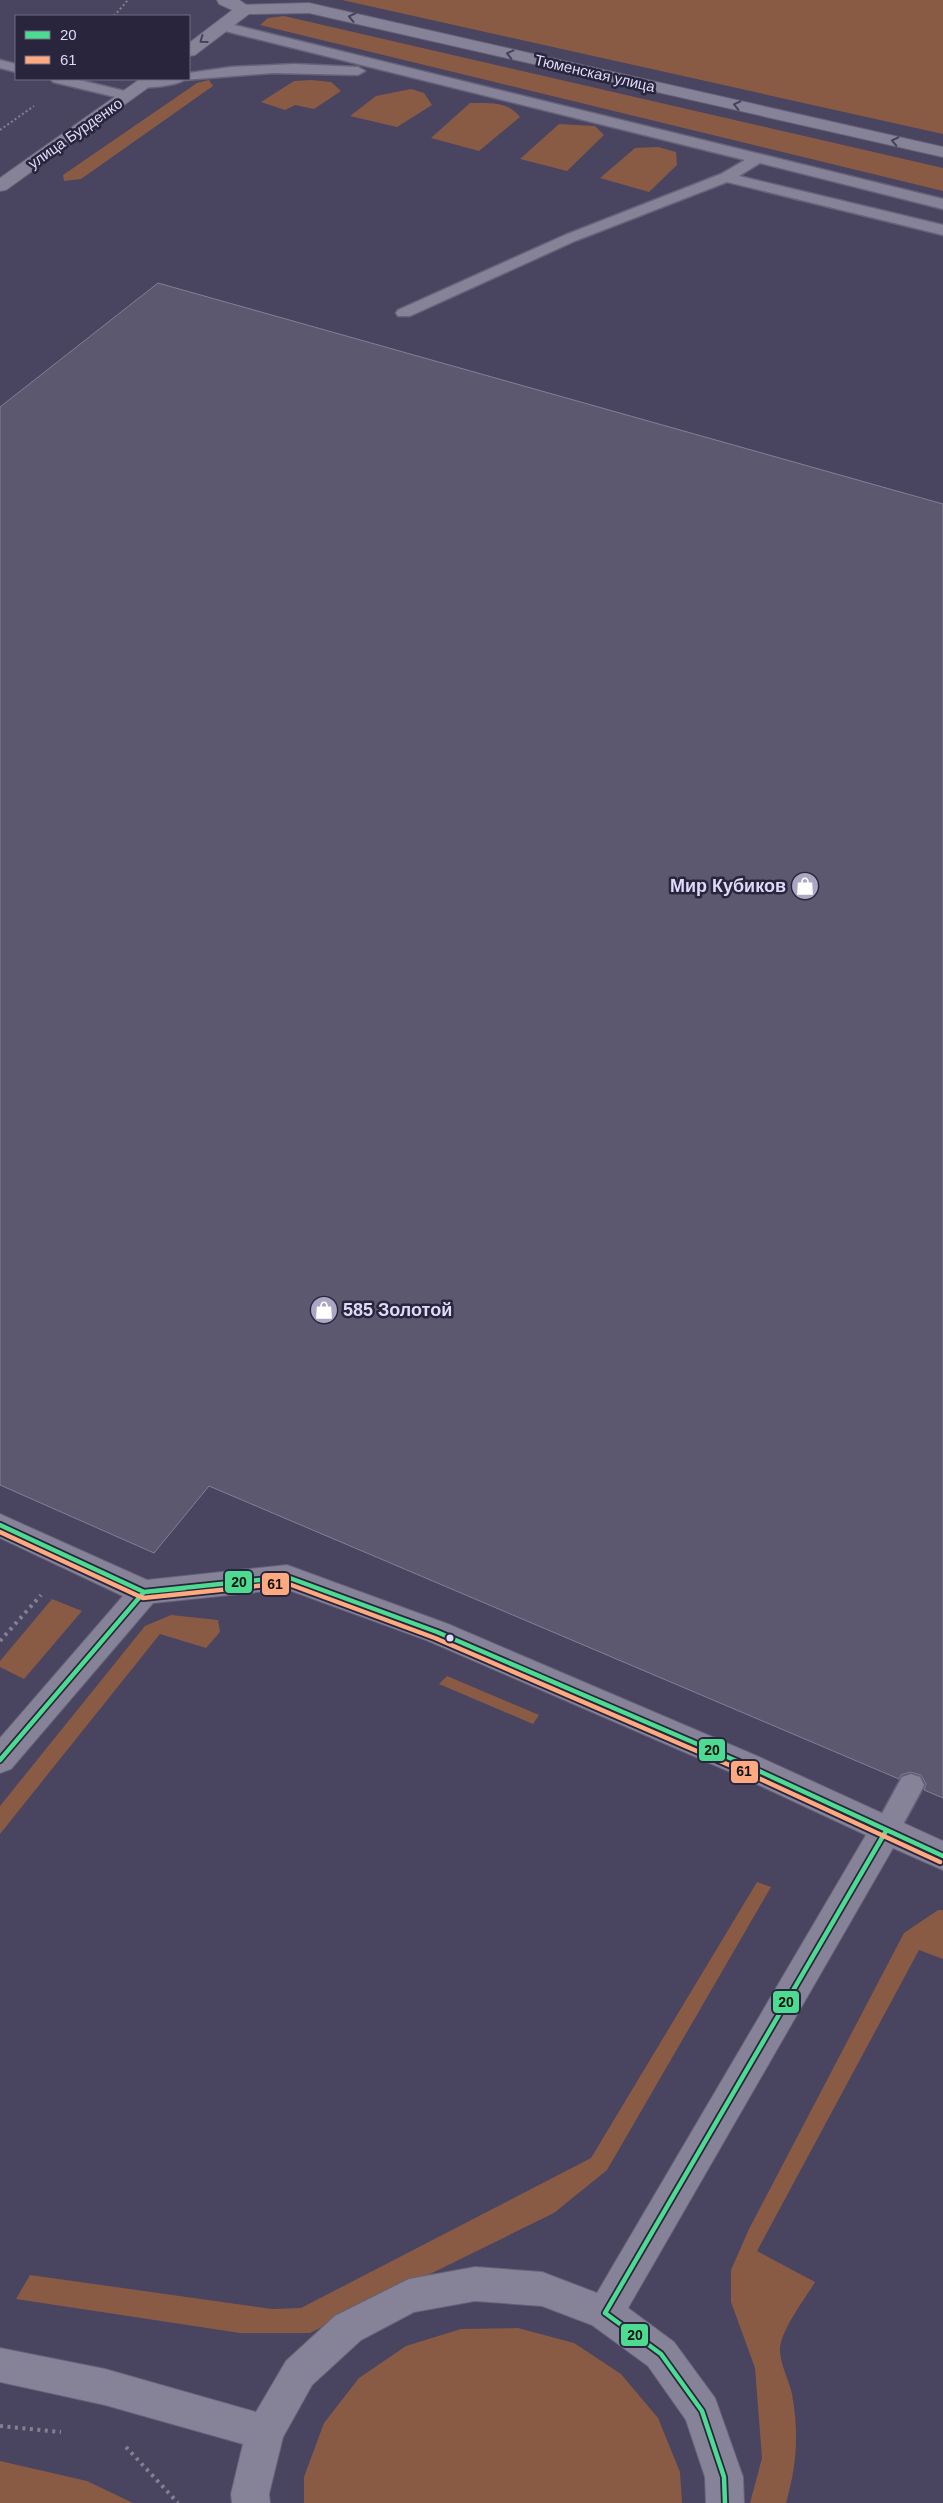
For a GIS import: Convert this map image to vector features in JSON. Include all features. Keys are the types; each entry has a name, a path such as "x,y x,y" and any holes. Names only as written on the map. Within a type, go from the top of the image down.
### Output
{"street":[{"path":"190,50 245,9 225,0"},
{"name":"Тюменская улица","path":"245,9 309,8 943,152"},
{"name":"улица Бурденко","path":"0,186 147,82"},
{"path":"0,1525 144,1592 286,1577 437,1632 746,1765 943,1856"},
{"path":"0,1760 144,1592"},
{"path":"605,2313 886,1831"},
{"path":"251,2503 250,2494 265,2432 299,2373 348,2328 408,2296 475,2284 542,2289 605,2313 661,2354 702,2411 724,2477 725,2503"},
{"path":"0,2365 105,2387 265,2432"}],"lane":[{"path":"222,26 943,204"},
{"path":"0,64 15,68"},
{"path":"190,77 237,70 327,68 434,78"},
{"path":"62,80 128,96"},
{"path":"147,82 168,80"},
{"path":"404,314 570,238 726,177 758,158"},
{"path":"726,177 943,230"},
{"path":"886,1831 911,1785"}],"path":[{"path":"115,15 128,0"},
{"path":"0,2426 68,2433"},
{"path":"123,2444 178,2503"}],"shaded area":[{"path":"342,0 943,0 943,134"},
{"path":"284,16 943,168 943,191 260,25 268,18"},
{"path":"209,80 213,86 81,179 64,181 63,175 197,83"},
{"path":"294,81 331,82 341,91 314,109 295,105 285,110 261,102"},
{"path":"411,89 424,93 432,105 397,127 350,116 376,96"},
{"path":"470,103 498,104 510,108 520,117 479,151 431,138"},
{"path":"559,124 595,126 604,135 567,171 520,159"},
{"path":"658,147 676,152 677,165 649,192 600,178 635,148"},
{"path":"52,1599 82,1611 24,1679 0,1667 0,1661"},
{"path":"171,1615 218,1620 220,1632 206,1648 160,1634 0,1834 0,1806 145,1626"},
{"path":"447,1676 539,1715 533,1724 439,1684"},
{"path":"757,1882 771,1887 607,2170 554,2213 310,2333 240,2333 16,2299 30,2275 272,2309 301,2308 591,2158"},
{"path":"938,1910 943,1910 943,1959 919,1950 757,2251 815,2282 788,2325 781,2342 781,2361 792,2394 796,2422 795,2462 786,2503 750,2503 762,2458 755,2368 731,2302 731,2270 749,2229 904,1933"},
{"path":"518,2328 574,2343 621,2374 658,2418 680,2472 682,2503 304,2503 304,2477 324,2423 359,2378 406,2346 461,2329"},
{"path":"0,2461 87,2481 133,2503 0,2503"}],"building":[{"path":"158,283 943,504 943,1798 924,1790 926,1784 921,1775 910,1772 901,1775 899,1779 209,1486 154,1553 0,1485 0,407"}],"transit line":[{"name":"20","path":"0,1525 144,1592 287,1577 437,1632 746,1765 943,1856"},
{"name":"61","path":"0,1532 143,1598 286,1583 435,1638 743,1771 940,1862"},
{"name":"20","path":"0,1760 144,1592 185,1588"},
{"name":"20","path":"725,2503 724,2477 702,2411 661,2354 605,2313 886,1831"}],"place":[{"name":"Мир Кубиков","path":"805,886"},
{"name":"585 Золотой","path":"324,1310"}]}
